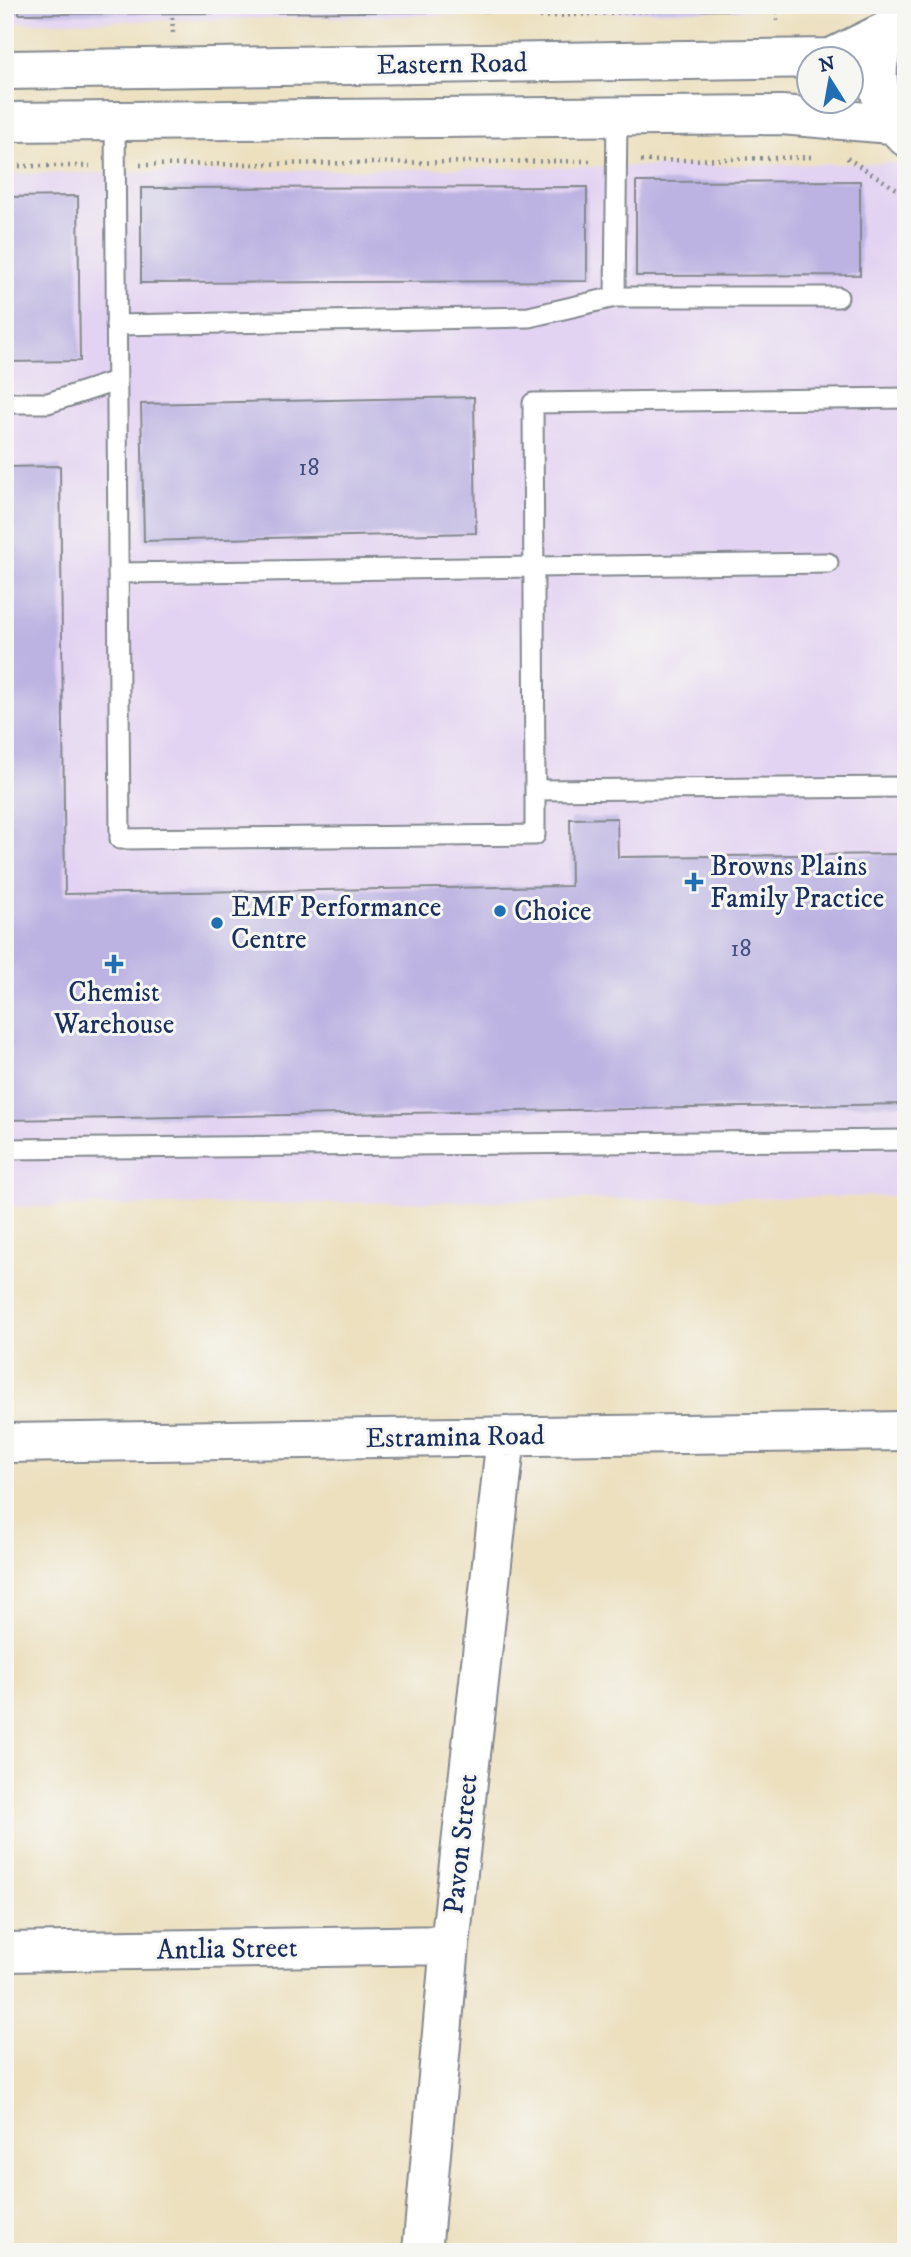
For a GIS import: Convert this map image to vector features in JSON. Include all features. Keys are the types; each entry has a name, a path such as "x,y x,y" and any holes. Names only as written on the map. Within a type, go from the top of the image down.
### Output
{"street":[{"name":"Eastern Road","path":"5,70 831,58 899,21"},
{"path":"899,21 882,47 877,73 880,99 899,130"},
{"name":"Eastern Road","path":"5,122 781,115 899,130"},
{"name":"Estramina Road","path":"5,1443 906,1431"},
{"name":"Pavon Street","path":"422,2252 450,1945 506,1436"},
{"name":"Antlia Street","path":"5,1952 450,1945"}],"lane":[{"path":"615,297 617,117"},
{"path":"115,121 120,839 535,835 533,403 906,398"},
{"path":"116,325 529,317 615,297 838,296"},
{"path":"5,403 48,403 116,381"},
{"path":"118,573 828,563"},
{"path":"535,790 906,786"},
{"path":"5,1149 906,1140"}],"path":[{"path":"14,5 14,17"},
{"path":"538,5 538,17 754,5"},
{"path":"5,166 821,157"},
{"path":"845,157 906,195"}],"shaded area":[{"path":"5,5 906,5 906,7 5,23"},
{"path":"906,163 906,1196 5,1207 5,174"}],"building":[{"path":"19,5 750,6 735,10 19,14"},
{"path":"860,181 860,275 636,276 636,182"},
{"path":"587,187 587,281 141,283 141,188"},
{"path":"78,196 80,361 5,362 5,197"},
{"path":"474,397 476,533 144,541 141,404"},
{"path":"60,466 65,894 571,886 570,819 617,818 618,857 906,854 906,1104 5,1120 5,467"}],"place":[{"name":"Browns Plains Family Practice","path":"694,882"},
{"name":"Choice","path":"500,911"},
{"name":"EMF Performance Centre","path":"217,923"},
{"name":"Chemist Warehouse","path":"114,964"}]}
